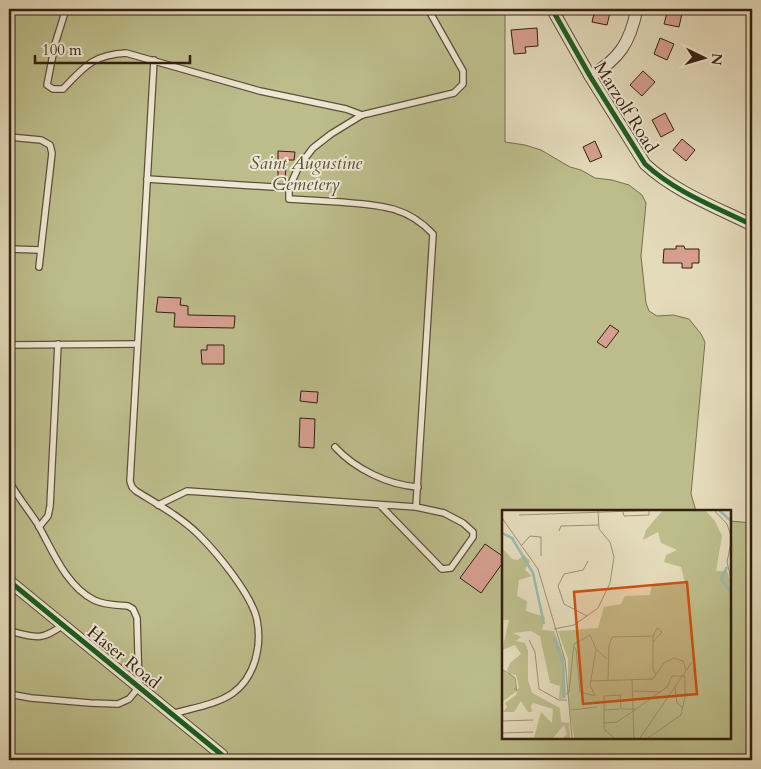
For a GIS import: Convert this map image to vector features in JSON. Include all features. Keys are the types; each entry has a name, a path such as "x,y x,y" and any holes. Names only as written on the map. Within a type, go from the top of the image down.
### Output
{"street":[{"name":"Marzolf Road","path":"552,9 590,76 645,164 656,175 677,187 752,225"},
{"path":"590,76 619,54 631,34 637,9"},
{"name":"Haser Road","path":"9,581 222,755"}],"lane":[{"path":"66,9 55,44 47,85 53,89 63,89 93,60 109,54 126,53 260,91 346,109 362,115"},
{"path":"416,507 433,234 423,223 394,209 378,204 289,199 289,188 299,166 313,148 331,134 362,115 454,92 462,84 463,71 428,9"},
{"path":"154,60 130,481 136,491 198,534 229,570 249,602 257,620 256,657 248,678 233,693 213,702 172,714"},
{"path":"9,137 41,140 50,145 52,153 39,267"},
{"path":"146,179 289,188"},
{"path":"9,249 40,250"},
{"path":"39,527 48,516 50,506 58,344"},
{"path":"9,345 137,344"},
{"path":"335,447 345,458 373,474 406,486 418,486"},
{"path":"9,481 39,527 66,574 81,591 95,600 128,606 133,609 137,618 139,687 129,699 118,704 31,698 9,694"},
{"path":"158,505 186,491 380,504 416,507 444,513 463,523 473,532 472,537 451,568 442,569 380,504"},
{"path":"9,631 43,637 51,634 63,625"}],"green space":[{"name":"Saint Augustine Cemetery","path":"9,9 505,9 505,142 541,150 570,167 581,170 595,178 629,185 642,195 646,203 641,256 646,303 649,311 657,316 673,315 689,319 705,342 691,494 696,510 502,510 502,739 731,739 731,521 752,523 752,683 748,735 752,760 9,760"}],"building":[{"path":"595,9 611,9 607,25 592,22"},
{"path":"668,9 683,9 679,27 664,24"},
{"path":"537,28 538,46 525,47 526,53 514,54 511,30"},
{"path":"660,38 674,44 667,60 654,54"},
{"path":"643,71 655,82 642,96 630,85"},
{"path":"665,113 674,130 661,137 652,120"},
{"path":"682,139 695,150 686,161 673,150"},
{"path":"595,141 602,157 590,162 583,147"},
{"path":"278,151 295,152 294,160 287,160 285,177 278,177"},
{"path":"676,246 684,246 685,249 699,249 699,263 692,263 692,268 682,268 682,263 663,263 664,249 676,249"},
{"path":"158,297 181,298 180,305 188,306 188,315 235,316 234,328 174,327 175,313 156,312"},
{"path":"610,325 619,331 606,348 597,342"},
{"path":"207,345 224,345 224,364 202,364 201,350 207,350"},
{"path":"301,391 318,392 317,403 300,401"},
{"path":"300,418 315,419 314,448 299,447"},
{"path":"485,544 502,556 502,564 481,593 460,578"}],"cycle path":[{"path":"552,9 590,76 645,164 669,183 683,191 752,225"},
{"path":"9,581 222,755"}]}
